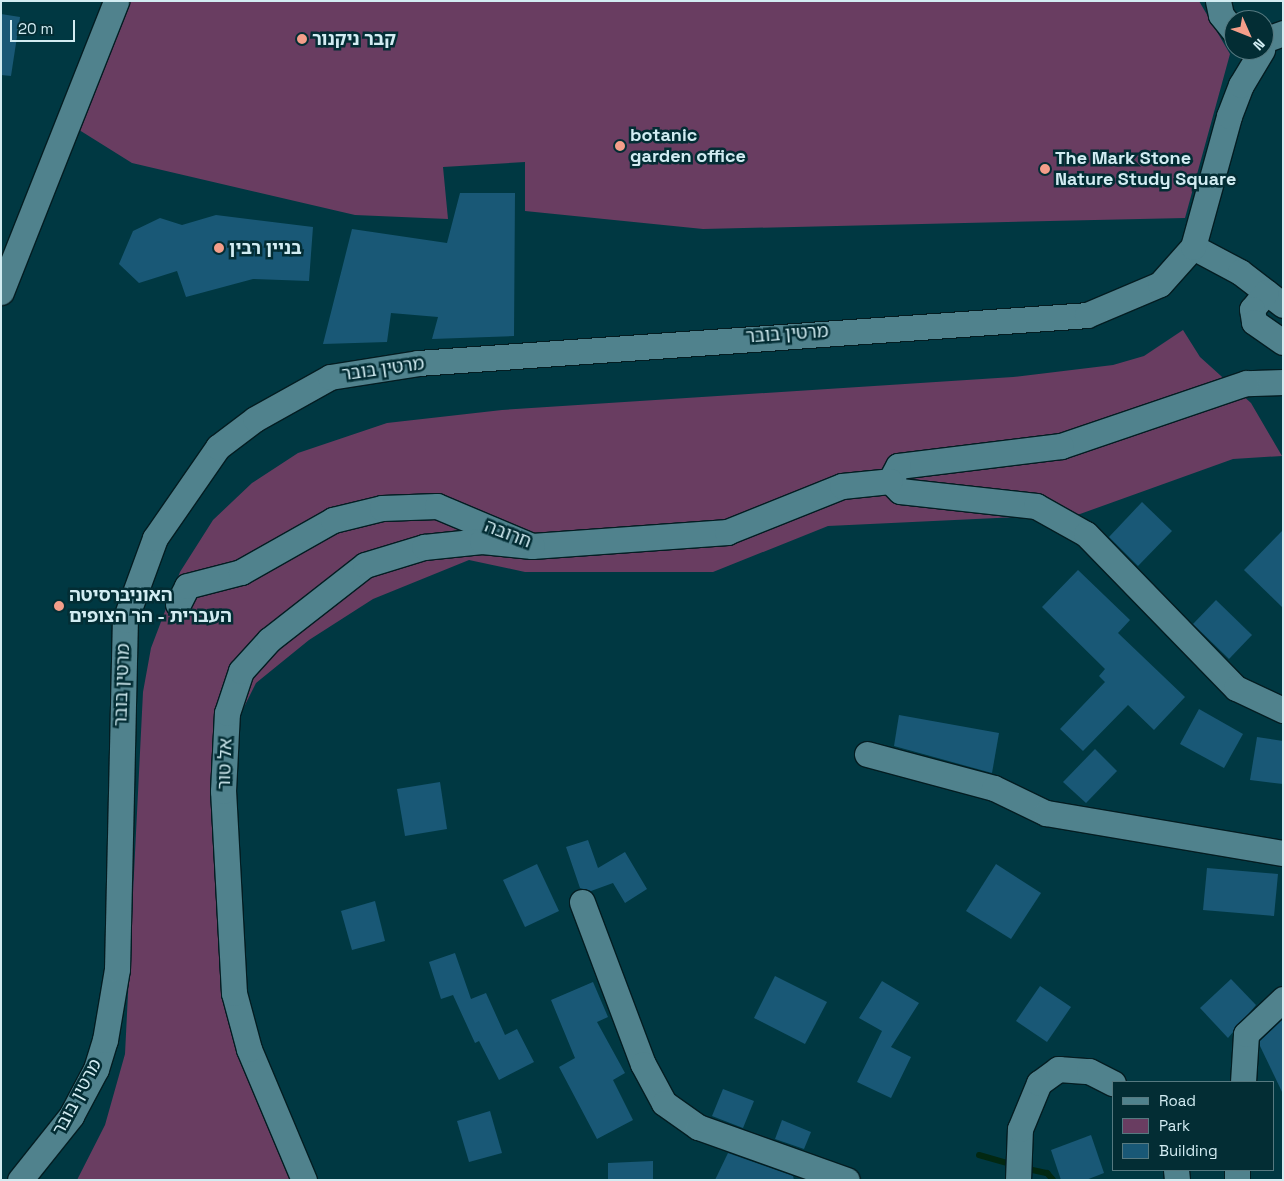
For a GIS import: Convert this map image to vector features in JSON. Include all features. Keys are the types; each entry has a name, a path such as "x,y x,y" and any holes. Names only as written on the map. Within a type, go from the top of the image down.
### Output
{"street":[{"path":"1,292 116,1"},
{"path":"1218,1 1221,15 1224,19"},
{"name":"מרטין בובר","path":"1229,116 1237,60"},
{"name":"מרטין בובר","path":"20,1180 71,1116 96,1069 105,1040 117,969 125,620 155,538 218,447 255,419 330,377 418,363 1087,315 1160,284 1193,248 1229,116 1241,84 1257,60"},
{"path":"1193,248 1274,298"},
{"path":"1274,298 1252,309 1254,322 1283,342"},
{"path":"1283,382 1246,383 1061,446 898,466 890,481 900,490 1036,506 1086,534 1236,688 1283,710"},
{"name":"חרובה","path":"178,604 187,586 241,572 333,520 382,508 437,506 532,546 727,532 842,486 890,481"},
{"name":"אל טור","path":"304,1180 249,1049 234,993 223,791 227,713 241,671 269,640 366,565 424,547 482,540 532,546"},
{"path":"867,754 994,788 1046,814 1283,853"},
{"path":"582,902 644,1064 664,1103 698,1127 847,1180"},
{"path":"1243,1081 1246,1034 1283,998"},
{"path":"1018,1180 1020,1129 1039,1082 1058,1069 1089,1070 1112,1082"}],"green space":[{"path":"117,1 1199,1 1224,44 1224,60 1228,60 1185,218 703,229 525,211 525,162 443,167 448,219 355,215 132,163 68,123"},
{"path":"1183,330 1200,357 1251,403 1282,456 1233,459 1080,514 828,526 713,572 525,572 469,560 373,599 309,640 256,683 242,711 236,725 227,806 243,1054 294,1180 77,1180 105,1125 125,1054 143,692 151,648 180,572 213,520 252,483 298,453 387,423 502,410 1013,377 1113,365 1144,356"}],"building":[{"path":"1,14 20,17 11,76 1,75"},
{"path":"460,193 515,193 514,336 432,339 438,317 391,313 387,342 323,344 352,229 447,243"},
{"name":"בניין רבין","path":"216,215 313,227 309,281 253,279 186,297 177,271 139,283 119,264 133,231 160,218 182,225"},
{"path":"1142,502 1172,531 1138,566 1109,537"},
{"path":"1283,530 1283,608 1244,570"},
{"path":"1078,570 1130,620 1118,633 1185,697 1154,730 1128,705 1083,751 1060,729 1105,682 1099,676 1105,669 1042,607"},
{"path":"1216,600 1252,635 1229,659 1193,624"},
{"path":"1199,709 1243,734 1224,768 1180,744"},
{"path":"899,715 999,733 992,773 894,746"},
{"path":"1257,737 1283,741 1283,784 1250,780"},
{"path":"1095,749 1117,771 1086,803 1063,782"},
{"path":"440,782 447,829 405,836 397,789"},
{"path":"588,840 598,868 625,852 647,889 625,903 613,883 591,891 580,888 566,847"},
{"path":"537,864 559,911 525,927 503,880"},
{"path":"996,864 1041,893 1011,939 966,911"},
{"path":"1207,868 1278,874 1274,916 1203,910"},
{"path":"375,901 385,941 352,950 341,911"},
{"path":"455,953 471,999 486,993 505,1035 517,1029 534,1062 499,1080 479,1041 475,1043 453,995 441,999 429,962"},
{"path":"775,976 827,1002 805,1044 754,1018"},
{"path":"1231,979 1256,1005 1228,1038 1200,1008"},
{"path":"882,981 919,1003 891,1047 911,1057 891,1098 857,1082 882,1031 859,1018"},
{"path":"593,982 608,1017 597,1022 625,1073 613,1080 633,1120 597,1139 559,1067 575,1058 551,1000"},
{"path":"1040,986 1071,1007 1047,1042 1016,1021"},
{"path":"1283,1019 1283,1094 1260,1046 1260,1041"},
{"path":"723,1089 754,1101 743,1128 712,1116"},
{"path":"490,1111 502,1153 469,1162 457,1121"},
{"path":"782,1120 811,1132 804,1149 775,1139"},
{"path":"1091,1135 1104,1173 1086,1180 1061,1180 1051,1150"},
{"path":"728,1153 793,1176 794,1180 715,1180"},
{"path":"653,1161 653,1180 608,1180 608,1163"}],"waterway":[{"path":"979,1155 1014,1165"},
{"path":"1023,1168 1047,1173 1053,1180"}],"place":[{"name":"קבר ניקנור","path":"302,39"},
{"name":"botanic garden office","path":"620,146"},
{"name":"The Mark Stone Nature Study Square","path":"1045,169"},
{"name":"בניין רבין","path":"219,248"},
{"name":"האוניברסיטה העברית - הר הצופים","path":"59,606"}]}
